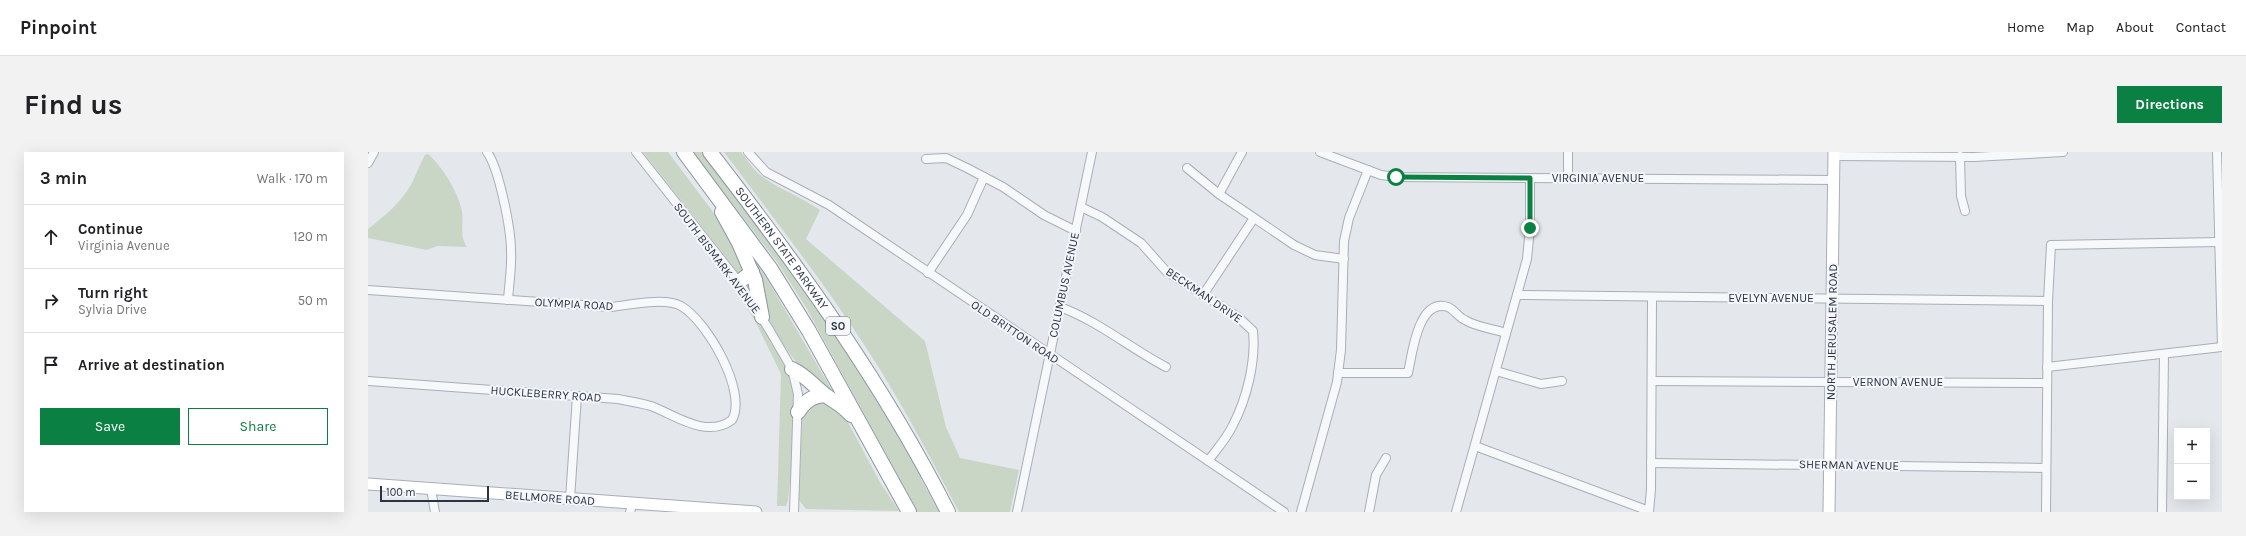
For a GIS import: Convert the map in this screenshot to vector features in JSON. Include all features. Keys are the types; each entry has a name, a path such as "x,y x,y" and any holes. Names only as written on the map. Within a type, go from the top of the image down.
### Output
{"highway":[{"name":"SOUTHERN STATE PARKWAY","path":"684,152 770,268 809,331 909,512"},
{"name":"SOUTHERN STATE PARKWAY","path":"710,152 787,253 843,333 911,444 948,512"},
{"path":"703,177 739,243 752,272 762,317"},
{"path":"738,282 752,272"},
{"path":"792,369 800,373 825,395 842,406 866,434"},
{"path":"798,412 807,401 818,396 825,395"}],"main road":[{"name":"NORTH JERUSALEM ROAD","path":"1829,512 1834,154"},
{"name":"BELLMORE ROAD","path":"368,484 570,499 631,508 756,512"}],"street":[{"path":"368,163 374,152"},
{"path":"486,152 496,168 510,239 511,251 508,300"},
{"name":"SOUTH BISMARK AVENUE","path":"636,152 738,282 762,317 792,369 797,386 798,412 794,512"},
{"name":"OLD BRITTON ROAD","path":"748,152 766,172 819,199 1050,356 1284,512"},
{"name":"COLUMBUS AVENUE","path":"1017,512 1092,152"},
{"path":"1219,194 1242,152"},
{"name":"VIRGINIA AVENUE","path":"1320,152 1381,175 1396,177 1833,180"},
{"path":"1568,152 1568,178"},
{"path":"1834,154 1960,156 2062,152"},
{"path":"2048,367 2222,347 2217,152"},
{"path":"1960,156 1961,196 1965,211"},
{"path":"926,158 946,158 1002,187 1044,215 1076,231"},
{"path":"1187,168 1219,194 1306,252 1344,259"},
{"path":"1301,512 1338,373 1341,350 1344,241 1349,218 1368,170"},
{"path":"928,273 966,215 984,177"},
{"path":"1456,512 1517,295 1529,246 1530,178"},
{"name":"BECKMAN DRIVE","path":"1081,207 1102,217 1141,243 1166,271 1246,324 1253,331 1254,342 1251,371 1240,411 1233,426 1208,461"},
{"path":"1202,294 1254,218"},
{"path":"2046,512 2048,302 2051,245 2219,242"},
{"name":"OLYMPIA ROAD","path":"368,290 611,307 650,302 670,303 681,306 700,324 725,363 734,387 736,404 734,416 728,423 719,426"},
{"name":"EVELYN AVENUE","path":"1517,295 1652,298 2048,302"},
{"path":"1475,446 1649,511 1651,463 1652,298"},
{"path":"1060,307 1089,319 1138,352 1166,367"},
{"path":"1338,373 1408,373 1423,317 1430,310 1437,307 1448,307 1465,320 1506,333"},
{"path":"2162,512 2164,354"},
{"path":"1496,371 1541,384 1562,381"},
{"name":"VERNON AVENUE","path":"1652,380 2047,383"},
{"name":"HUCKLEBERRY ROAD","path":"368,381 577,396 636,402 652,407 689,424 719,426"},
{"path":"570,499 577,396"},
{"path":"1369,512 1376,475 1386,458"},
{"name":"SHERMAN AVENUE","path":"1651,463 2046,468"},
{"path":"431,489 434,512"}],"green space":[{"path":"643,152 668,152 728,232 748,272 737,275 733,266"},
{"path":"693,152 703,152 786,260 883,408 923,478 921,479 939,512 917,512 807,309 777,262"},
{"path":"724,152 741,152 756,172 820,210 806,239 925,341 946,427 960,458 1019,470 1010,512 959,512 901,405 847,318 813,270"},
{"path":"428,154 439,165 454,188 462,212 462,234 467,247 437,246 427,250 368,238 368,229 387,214 404,195 413,181 425,155"},
{"path":"756,260 837,399 806,373 789,353 774,330 761,298 753,262"},
{"path":"724,273 768,335 779,354 794,388 796,403 795,427 788,500 786,506 777,506 781,374 754,319"},
{"path":"824,399 844,415 881,484 899,511 806,509 799,500 802,419 804,411"}],"route":[{"path":"1396,177 1530,178 1530,228"}]}
